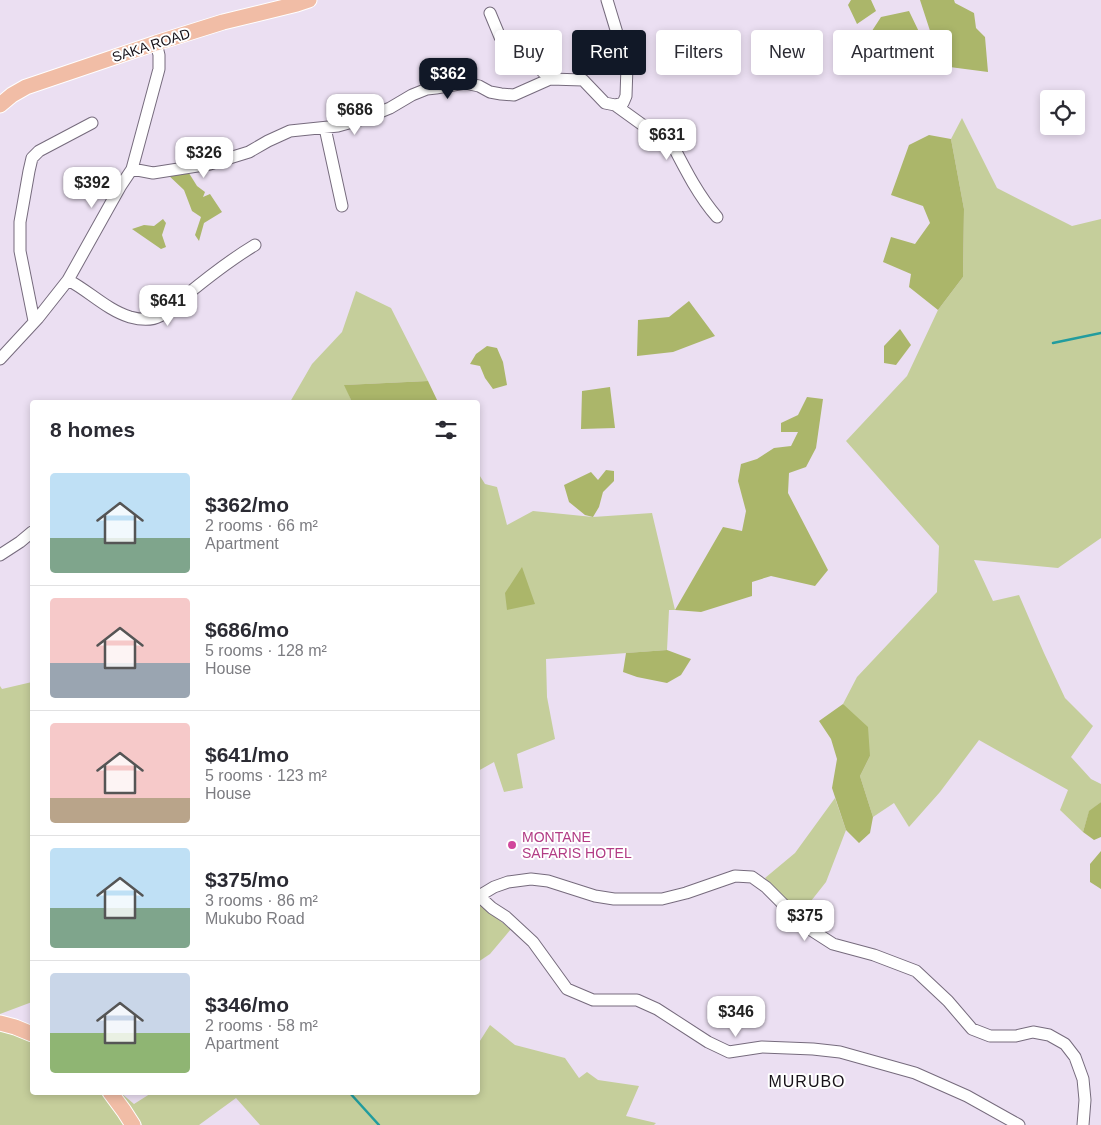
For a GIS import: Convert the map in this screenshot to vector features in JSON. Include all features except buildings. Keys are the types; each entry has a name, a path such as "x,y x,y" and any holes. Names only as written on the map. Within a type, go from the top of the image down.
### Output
{"main road":[{"name":"SAKA ROAD","path":"0,105 26,87 223,22 309,0"},
{"path":"0,1023 30,1033"},
{"path":"112,1095 133,1125"}],"street":[{"path":"607,0 627,66 626,96 623,103 615,105"},
{"path":"490,13 500,37 523,52 550,79"},
{"path":"0,359 34,322 68,280 132,169 159,69 156,43"},
{"path":"132,169 153,173 210,164 249,152 290,131 349,124 377,114 426,89 465,83 479,86 490,92 514,94 550,79 583,80 605,103 615,105 651,131 670,138 684,167 717,218"},
{"path":"34,322 20,251 20,222 32,158 39,151 92,123"},
{"path":"325,128 342,206"},
{"path":"68,280 114,310 130,317 143,320 152,319 162,316 212,275 255,245"},
{"path":"0,555 30,534"},
{"path":"480,895 508,882 531,879 548,881 614,900 662,899 736,876 752,877 805,926 834,944 874,955 916,971 948,1000 972,1029 990,1036 1016,1036 1033,1032 1050,1035 1065,1044 1075,1057 1083,1079 1085,1100 1083,1125"},
{"path":"480,898 506,917 532,942 567,989 593,1000 637,1000 657,1008 708,1042 729,1052 762,1047 814,1049 840,1052 915,1073 967,1096 1019,1125"}],"green space":[{"path":"851,0 871,0 876,11 857,24 848,5"},
{"path":"920,0 954,0 955,3 974,13 976,28 985,37 988,72 952,67 952,30 930,30"},
{"path":"909,11 918,30 873,30 881,17"},
{"path":"962,118 997,188 1072,226 1101,219 1101,538 1058,568 974,560 993,601 1019,595 1065,698 1093,726 1071,757 1091,779 1101,784 1101,802 1089,812 1083,832 1060,810 1068,790 979,740 940,792 909,827 894,803 873,817 860,776 870,756 843,704 857,677 937,592 939,546 846,441 907,376 938,310 963,277 964,209 951,139"},
{"path":"929,135 951,139 964,209 963,277 938,310 909,287 911,274 883,262 891,237 915,244 930,223 923,206 891,195 909,145"},
{"path":"187,170 197,186 205,192 203,197 210,194 222,212 204,223 199,241 195,235 201,217 192,211 184,190 166,173"},
{"path":"163,219 166,223 162,235 166,247 161,249 132,229 144,225 154,226"},
{"path":"356,291 391,308 428,381 345,385 351,400 291,400 312,364 342,332"},
{"path":"689,301 715,336 673,352 637,356 638,320 669,317"},
{"path":"900,329 911,345 896,365 884,363 884,346"},
{"path":"487,346 497,348 503,362 507,385 493,389 485,378 480,366 470,364 476,354"},
{"path":"428,381 437,400 351,400 344,385"},
{"path":"610,387 615,428 581,429 582,391"},
{"path":"807,397 823,399 816,448 806,467 789,473 788,493 828,570 815,586 771,576 752,582 752,596 701,612 675,610 723,527 742,531 746,511 738,481 741,464 757,459 774,448 791,446 798,432 781,432 781,423 798,415"},
{"path":"606,470 614,471 614,481 603,492 599,507 593,517 585,515 569,502 564,485 591,472 598,480"},
{"path":"480,476 485,484 497,487 507,525 533,511 593,517 652,513 675,610 669,610 667,650 546,659 547,697 555,739 517,754 523,788 504,792 494,762 480,770"},
{"path":"522,567 535,604 507,610 505,593"},
{"path":"667,650 691,659 681,675 667,683 623,672 626,653"},
{"path":"30,682 30,1003 0,1014 0,686 2,689"},
{"path":"843,704 868,727 870,756 860,776 873,817 870,833 859,843 846,830 832,788 837,759 831,739 819,721"},
{"path":"835,798 846,830 826,882 800,915 765,878 795,853"},
{"path":"1101,802 1101,837 1094,840 1083,832 1089,811"},
{"path":"1101,851 1101,889 1090,882 1090,864"},
{"path":"480,906 511,929 490,954 480,961"},
{"path":"490,1025 515,1045 565,1058 579,1078 587,1072 598,1080 639,1086 626,1116 656,1123 654,1125 260,1125 236,1098 199,1125 142,1125 117,1095 123,1095 134,1104 148,1095 480,1095 480,1041"},
{"path":"0,1029 30,1040 30,1095 107,1095 127,1125 0,1125"}],"waterway":[{"path":"1053,343 1101,333"},
{"path":"352,1095 379,1125"}],"place":[{"name":"MONTANE SAFARIS HOTEL","path":"512,845"}],"district":[{"name":"MURUBO","path":"807,1081"}]}
